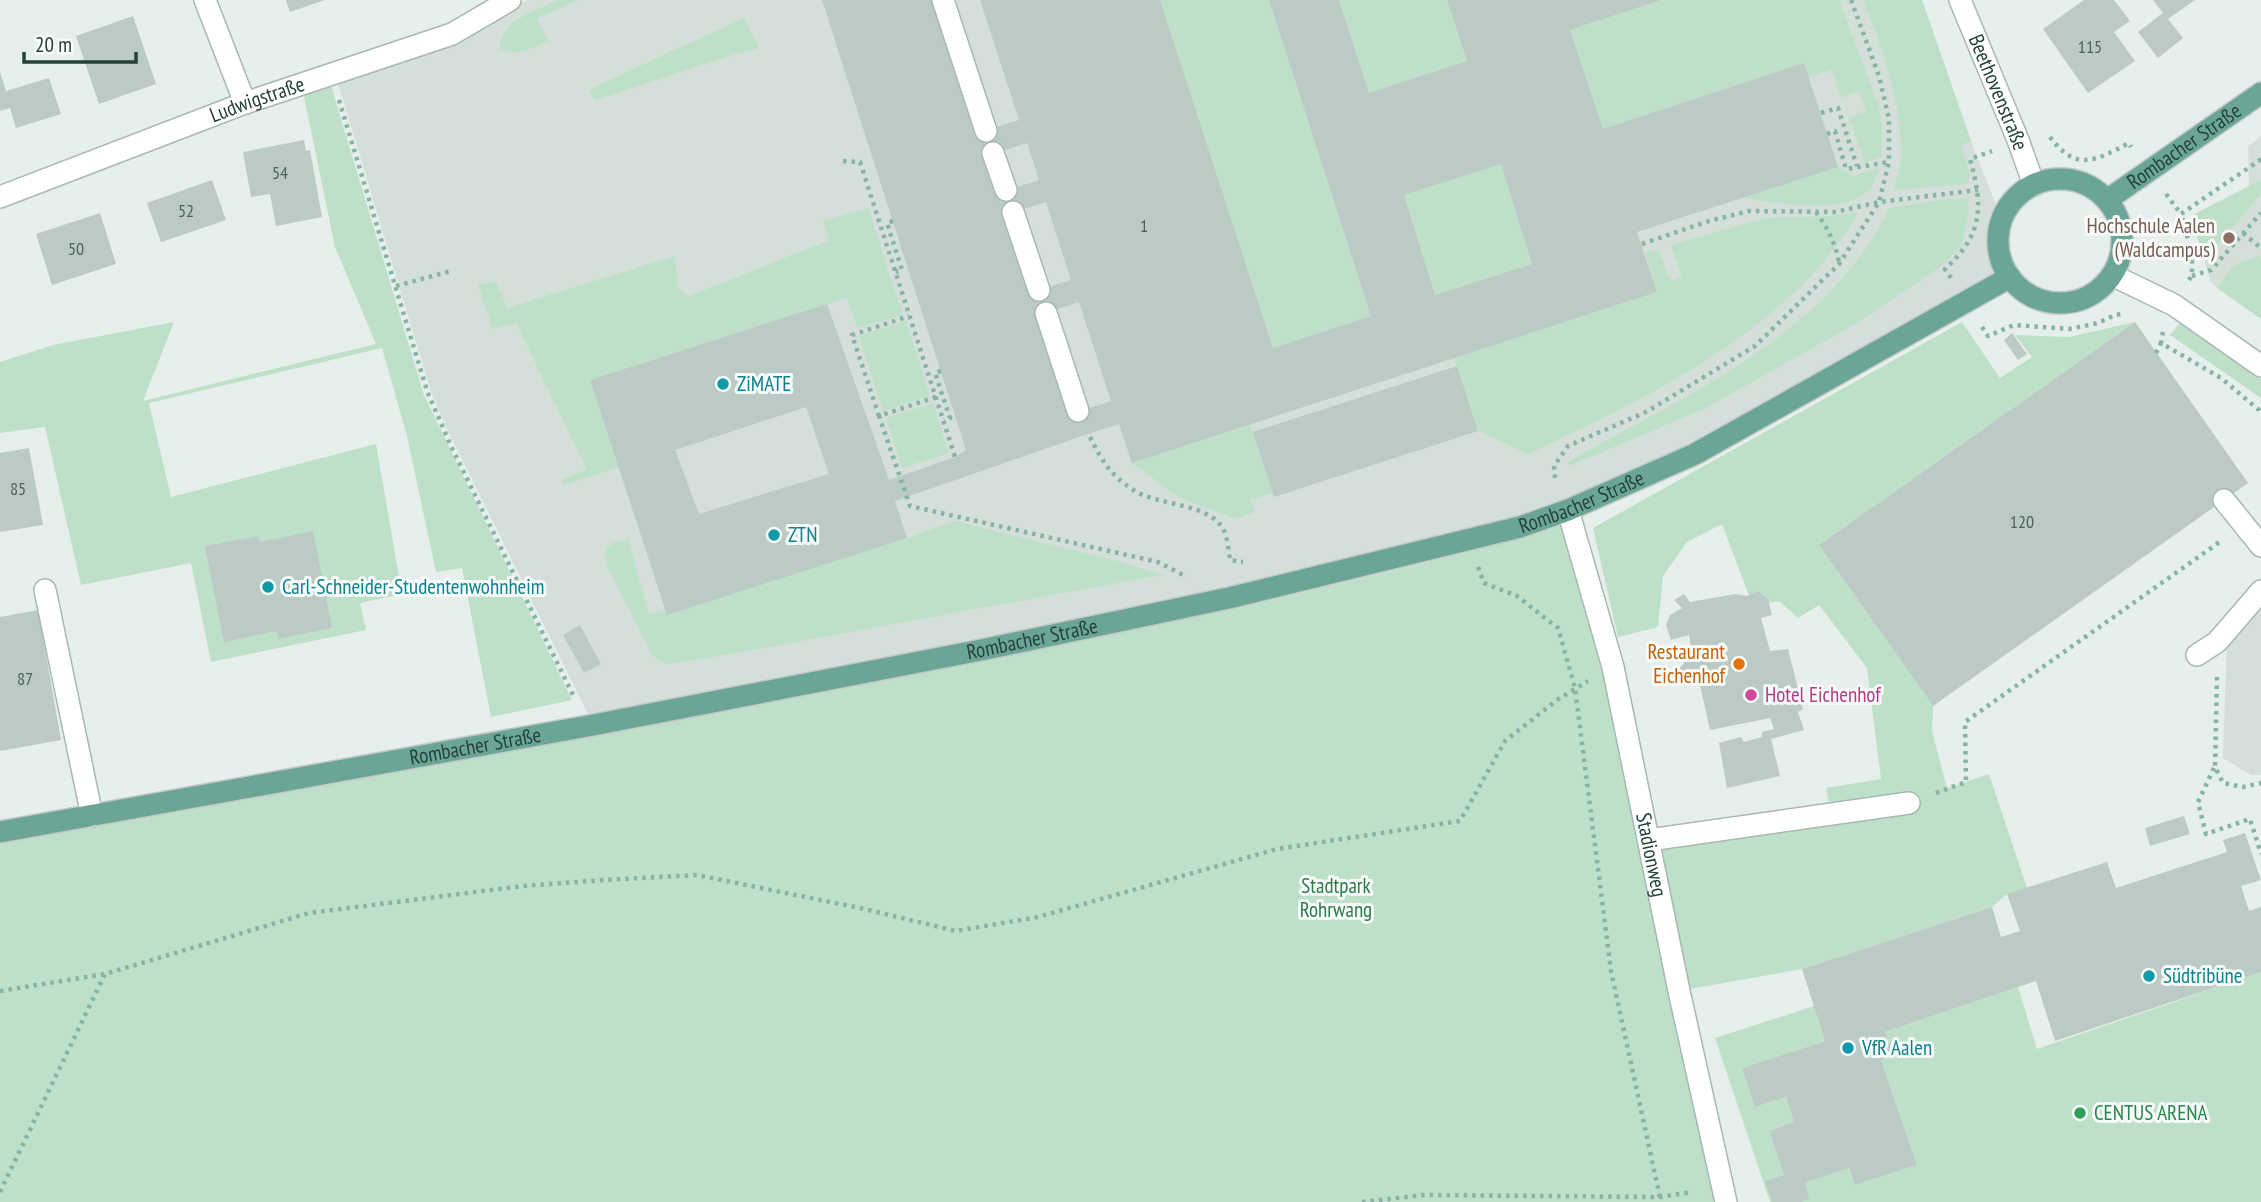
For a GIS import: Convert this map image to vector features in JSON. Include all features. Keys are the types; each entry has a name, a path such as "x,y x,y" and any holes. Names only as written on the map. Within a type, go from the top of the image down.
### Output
{"main road":[{"name":"Rombacher Straße","path":"2107,201 2261,93"},
{"name":"Rombacher Straße","path":"2034,184 2053,179 2073,180 2092,187 2107,201 2118,217 2122,237 2120,257 2112,275"},
{"path":"2034,184 2007,208 2000,225 1998,243 2001,261 2010,277 2024,291 2042,300 2061,303 2080,299 2098,289 2112,275"},
{"name":"Rombacher Straße","path":"0,832 589,726 981,650 1228,598 1520,527 1568,510 1695,454 2010,277"}],"street":[{"path":"205,0 245,103"},
{"name":"Ludwigstraße","path":"0,197 245,103 452,34 510,0"},
{"path":"943,0 986,131"},
{"name":"Beethovenstraße","path":"1960,0 2034,184"},
{"path":"993,153 1006,190"},
{"path":"1013,212 1039,290"},
{"path":"2112,275 2174,305 2261,366"},
{"path":"1046,313 1079,411"},
{"path":"2224,500 2261,546"},
{"name":"Stadionweg","path":"1568,510 1613,667 1726,1202"},
{"path":"45,590 92,816"},
{"path":"2197,654 2217,642 2261,591"},
{"path":"1649,840 1909,803"}],"path":[{"path":"1555,478 1554,466 1568,446 1646,412 1755,345 1839,264 1879,202 1889,162 1889,119 1879,76 1851,0"},
{"path":"332,75 427,391 451,446 589,726"},
{"path":"1821,113 1838,108 1857,166"},
{"path":"1827,134 1835,131 1846,169 1889,162"},
{"path":"2126,314 2069,329 2014,325 1988,335 1945,269 1964,252 1974,232 1978,190 1970,159 2046,131 2062,153 2080,161 2105,156 2129,143 2181,214 2189,247 2192,276 2211,270 2261,213"},
{"path":"2181,214 2260,160 2261,162"},
{"path":"843,162 860,162 955,457"},
{"path":"1642,244 1709,221 1749,211 1836,212 1879,202 1978,190"},
{"path":"1816,212 1837,251 1839,264"},
{"path":"893,221 887,223 902,270 896,272"},
{"path":"2243,233 2261,248"},
{"path":"396,286 451,271"},
{"path":"910,316 852,335 910,506 1157,562 1228,598"},
{"path":"2156,353 2165,324"},
{"path":"2161,343 2221,378 2259,410 2261,415"},
{"path":"941,371 935,373 950,418 944,420"},
{"path":"879,416 936,397"},
{"path":"1088,434 1106,467 1136,491 1165,502 1188,506 1212,517 1225,531 1230,560 1256,564"},
{"path":"1909,803 1966,782 1965,722 2243,525"},
{"path":"1363,1202 1424,1195 1660,1200 1612,971 1575,688 1558,628 1517,596 1484,583 1469,540"},
{"path":"2217,642 2215,767 2198,802 2206,834 2250,819 2261,853"},
{"path":"0,991 105,974 309,913 523,886 604,880 697,875 860,908 956,931 1038,917 1277,849 1460,821 1505,740 1575,688 1613,667"},
{"path":"2215,767 2223,783 2243,787 2261,783"},
{"path":"0,1192 105,974"}],"shaded area":[{"path":"527,0 1922,0 1996,205 1994,275 1704,440 1557,507 1239,589 589,716 431,392 337,80 464,37"},
{"name":"Hochschule Aalen (Waldcampus)","path":"2261,136 2261,318 2211,283 2191,216 2249,186 2248,146"},
{"path":"2261,602 2261,775 2251,775 2223,758 2227,640"}],"green space":[{"path":"558,0 577,0 537,19 548,40 518,52 500,48 501,39 512,24 530,12"},
{"path":"1160,0 1269,0 1371,316 1273,348"},
{"path":"1339,0 1447,0 1467,61 1369,93"},
{"path":"1662,0 1839,0 1877,101 1882,122 1881,157 1865,163 1849,117 1866,112 1859,91 1841,98 1832,70 1603,129 1570,30"},
{"path":"1863,0 1922,0 1971,141 1961,145 1970,173 1968,184 1894,190 1901,158 1895,97 1878,38"},
{"path":"744,18 759,48 596,100 590,94 590,90 603,83"},
{"path":"330,82 424,395 572,700 491,717 462,568 436,572 407,436 382,348 149,403 171,497 376,444 402,594 360,603 366,630 211,662 191,563 81,585 45,427 0,433 0,362 53,345 174,322 143,401 376,344 335,247 303,92"},
{"path":"1501,164 1532,264 1435,295 1404,195"},
{"path":"1838,167 1853,176 1879,168 1867,192 1842,204 1790,204 1743,198"},
{"path":"2261,180 2261,194 2204,260 2191,216"},
{"path":"1947,199 1969,199 1968,218 1963,239 1956,252 1940,267 1855,324 1706,408 1569,466 1569,461 1725,374 1797,322 1830,292 1859,258 1890,208"},
{"path":"868,208 903,315 857,328 847,298 590,380 619,467 564,485 562,480 587,469 516,323 493,329 478,285 496,281 507,308 675,256 678,287 688,296 829,241 823,221"},
{"path":"1858,212 1831,253 1796,291 1756,325 1666,384 1528,454 1478,431 1454,358 1657,292 1645,252 1659,249 1670,281 1682,276 1671,245 1766,218 1830,216"},
{"path":"2259,255 2261,319 2217,288 2231,267"},
{"path":"906,321 930,396 883,411 859,336"},
{"path":"1962,322 2000,378 2032,357 2015,335 2069,337 2135,322 1819,545 1933,706 1932,731 1947,788 1989,774 2027,888 2007,894 1992,907 1802,969 1679,991 1649,840 1831,813 1826,788 1881,779 1867,668 1819,605 1798,618 1779,601 1753,606 1722,524 1687,542 1663,576 1658,627 1618,637 1593,528"},
{"path":"2181,322 2261,379 2261,398 2170,335"},
{"path":"933,403 949,453 902,468 886,418"},
{"path":"1251,425 1273,493 1250,500 1254,512 1236,519 1180,498 1132,463"},
{"path":"954,521 1122,562 1162,575 665,664 652,655 607,566 605,556 607,548 613,543 628,539 649,614 665,610 667,614"},
{"name":"Stadtpark Rohrwang","path":"1563,525 1601,640 1719,1202 0,1202 0,844 455,760 1230,610 1461,554"},
{"name":"CENTUS ARENA","path":"2261,972 2261,1202 1800,1202 1810,1199 1805,1183 1849,1168 1855,1185 1917,1165 1881,1060 1894,1055 1885,1032 2018,987 2037,1049"},
{"path":"1814,1006 1825,1041 1742,1068 1755,1107 1786,1097 1794,1122 1769,1131 1784,1175 1770,1202 1715,1038"}],"building":[{"path":"286,0 325,0 290,12"},
{"path":"822,0 936,0 978,133 1019,120 980,0 1160,0 1273,348 1371,316 1269,0 1339,0 1369,93 1467,61 1447,0 1661,0 1570,30 1603,129 1804,63 1838,167 1637,232 1657,292 1132,463 1119,424 1079,437 895,501 907,538 667,615 590,380 827,304 889,480 955,457 966,450","holes":["1027,143 1039,180 999,193 986,156","1501,164 1532,264 1435,295 1404,195","1046,202 1071,280 1030,293 1005,215","1079,302 1111,401 1071,414 1039,315","806,407 829,474 699,514 675,450"]},
{"path":"2084,0 2114,0 2130,21 2114,32 2135,61 2088,93 2043,29"},
{"path":"2153,0 2195,0 2168,19 2183,38 2158,58 2138,32 2163,13"},
{"path":"133,16 156,84 99,104 76,36"},
{"path":"0,72 6,91 49,78 61,114 16,128 10,108 0,111"},
{"path":"304,140 306,151 310,150 322,217 276,226 270,194 251,197 243,152"},
{"path":"212,180 226,220 161,242 147,203"},
{"path":"100,213 116,264 52,285 36,234"},
{"path":"2135,322 2248,483 1933,706 1819,545"},
{"path":"2012,333 2027,354 2018,360 2004,340"},
{"path":"1457,366 1478,431 1274,497 1253,432"},
{"path":"29,448 43,525 0,532 0,453"},
{"name":"Carl-Schneider-Studentenwohnheim","path":"313,531 332,628 278,639 277,631 224,642 205,546 258,536 260,542"},
{"name":"Hotel Eichenhof","path":"1758,591 1768,599 1772,615 1761,618 1770,651 1788,649 1803,709 1798,712 1804,730 1771,739 1780,776 1727,788 1719,743 1741,737 1744,742 1762,737 1762,732 1774,729 1770,718 1710,730 1699,680 1688,682 1681,676 1679,669 1685,662 1693,661 1689,635 1671,640 1666,625 1670,615 1682,608 1674,600 1684,594 1690,602 1735,594 1747,596"},
{"path":"38,610 61,740 0,751 0,617"},
{"path":"580,625 601,664 584,673 563,635"},
{"path":"2184,816 2190,834 2150,846 2145,828"},
{"path":"2245,833 2261,880 2241,886 2249,911 2261,907 2261,972 2055,1041 2036,981 1885,1032 1894,1055 1881,1060 1917,1165 1855,1185 1849,1168 1805,1183 1810,1199 1800,1202 1772,1202 1765,1181 1784,1175 1769,1131 1794,1122 1786,1097 1755,1107 1742,1068 1825,1041 1802,969 1992,907 2001,937 2020,931 2007,894 2107,862 2116,888 2227,852 2223,840"}],"place":[{"name":"Hochschule Aalen (Waldcampus)","path":"2229,238"},
{"name":"ZiMATE","path":"723,384"},
{"name":"ZTN","path":"774,535"},
{"name":"Carl-Schneider-Studentenwohnheim","path":"268,587"},
{"name":"Restaurant Eichenhof","path":"1739,664"},
{"name":"Hotel Eichenhof","path":"1751,695"},
{"name":"Südtribüne","path":"2149,976"},
{"name":"VfR Aalen","path":"1848,1048"},
{"name":"CENTUS ARENA","path":"2080,1113"}]}
